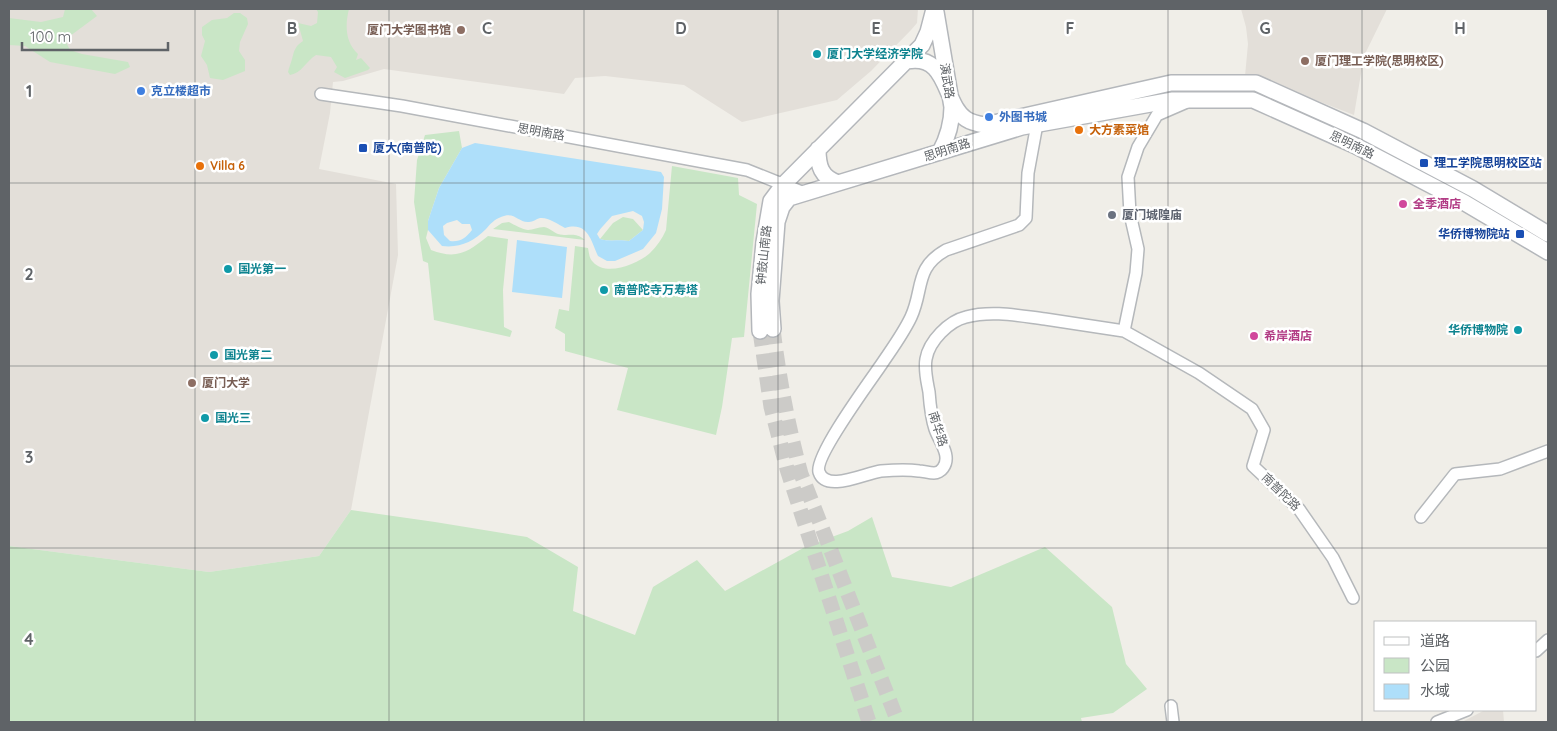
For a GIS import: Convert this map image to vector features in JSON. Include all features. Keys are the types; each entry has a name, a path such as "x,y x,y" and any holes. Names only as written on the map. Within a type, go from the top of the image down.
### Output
{"main road":[{"name":"钟鼓山南路","path":"802,192 789,198 782,207 777,222 767,330 760,294 771,201 783,184 922,45 935,9"},
{"name":"演武路","path":"935,9 952,107 951,125 940,152"},
{"path":"907,61 925,60 934,68 950,92"},
{"name":"思明南路","path":"950,92 956,108 966,119 975,124 985,125 1171,83 1256,83 1364,131 1473,189 1548,234"},
{"name":"思明南路","path":"802,192 838,183 1022,126 1173,100 1252,100 1356,146 1465,203 1548,252"},
{"path":"818,150 818,161 822,172 829,179 838,183"}],"street":[{"name":"思明南路","path":"321,94 402,106 747,170 802,192"},
{"path":"1124,331 1136,272 1138,249 1130,214 1128,177 1138,147 1158,115 1193,100"},
{"name":"南华路","path":"1036,124 1028,173 1026,218 1019,225 946,250 936,256 924,270 911,316 891,350 836,430 820,460 818,467 820,474 827,481 838,482 878,472 898,470 940,472 946,460 945,451 937,436 932,420 925,370 926,357 932,343 942,332 965,317 1009,314 1124,331"},
{"name":"南普陀路","path":"1124,331 1199,373 1252,409 1264,430 1253,466 1299,509 1333,558 1353,598"},
{"path":"1421,517 1455,474 1500,469 1548,451"},
{"path":"1537,650 1548,640"},
{"path":"1171,706 1173,722"},
{"path":"1437,722 1464,711"}],"shaded area":[{"name":"厦门大学","path":"9,9 918,9 917,23 911,30 871,71 837,100 742,122 684,85 605,76 575,78 564,94 384,69 343,81 333,82 330,113 319,169 396,184 398,255 351,510 319,556 209,572 9,546"},
{"name":"厦门理工学院(思明校区)","path":"1241,9 1387,9 1364,56 1354,115 1259,78 1245,76 1248,44"},
{"path":"1483,711 1503,711 1504,722 1462,722"}],"green space":[{"path":"65,9 91,9 97,16 70,36 66,42 70,50 128,62 130,67 115,74 50,62 25,46 9,45 9,18 41,22 63,17"},
{"path":"316,9 349,9 347,21 348,39 358,54 356,60 361,58 370,68 368,70 345,78 334,72 337,67 331,57 316,55 298,72 290,75 288,72 294,51 303,41 298,23 311,26 317,23 318,12"},
{"path":"234,13 240,13 247,18 248,24 240,42 239,51 245,60 245,71 223,80 210,78 207,65 201,56 205,41 202,35 202,27 212,20 227,18"},
{"path":"459,131 462,148 439,188 428,221 426,238 431,250 448,254 462,253 488,236 508,239 503,290 504,327 512,331 510,337 434,320 428,263 423,261 414,202 417,160 425,135"},
{"path":"672,166 738,178 739,195 757,204 744,337 732,338 716,435 617,410 628,368 565,351 565,334 555,328 559,309 569,311 575,246 588,248 591,259 599,266 614,269 630,265 645,257 659,242 666,230"},
{"path":"623,217 633,219 643,230 629,241 600,239 613,223"},
{"path":"509,222 530,230 544,227 558,234 575,235 585,240 493,229 502,223"},
{"path":"351,510 527,537 578,567 573,611 635,635 653,587 697,560 725,591 805,547 848,531 872,517 892,577 951,587 1045,547 1112,607 1126,664 1147,689 1113,713 1081,718 1082,722 9,722 9,546 209,572 319,556"}],"water":[{"path":"475,143 661,172 664,177 662,209 656,233 643,249 615,261 607,261 598,256 588,234 579,227 565,228 543,218 525,222 510,215 495,220 471,241 455,246 442,246 428,230 428,221 439,188 462,148","holes":["633,211 642,216 644,222 643,230 629,241 600,239 597,234 612,216","457,220 462,224 470,224 472,230 462,239 450,241 444,235 443,226"]},
{"path":"517,240 567,247 562,298 512,292"}],"tunnel":[{"path":"773,329 784,402 801,474 898,722"},
{"path":"760,331 771,407 787,469 869,722"}],"place":[{"name":"厦门大学图书馆","path":"461,30"},
{"name":"厦门大学经济学院","path":"817,54"},
{"name":"厦门理工学院(思明校区)","path":"1305,61"},
{"name":"克立楼超市","path":"141,91"},
{"name":"外图书城","path":"989,117"},
{"name":"大方素菜馆","path":"1079,130"},
{"name":"厦大(南普陀)","path":"363,148"},
{"name":"理工学院思明校区站","path":"1424,163"},
{"name":"Villa 6","path":"200,166"},
{"name":"全季酒店","path":"1403,204"},
{"name":"厦门城隍庙","path":"1112,215"},
{"name":"华侨博物院站","path":"1520,234"},
{"name":"国光第一","path":"228,269"},
{"name":"南普陀寺万寿塔","path":"604,290"},
{"name":"华侨博物院","path":"1518,330"},
{"name":"希岸酒店","path":"1254,336"},
{"name":"国光第二","path":"214,355"},
{"name":"厦门大学","path":"192,383"},
{"name":"国光三","path":"205,418"}]}
